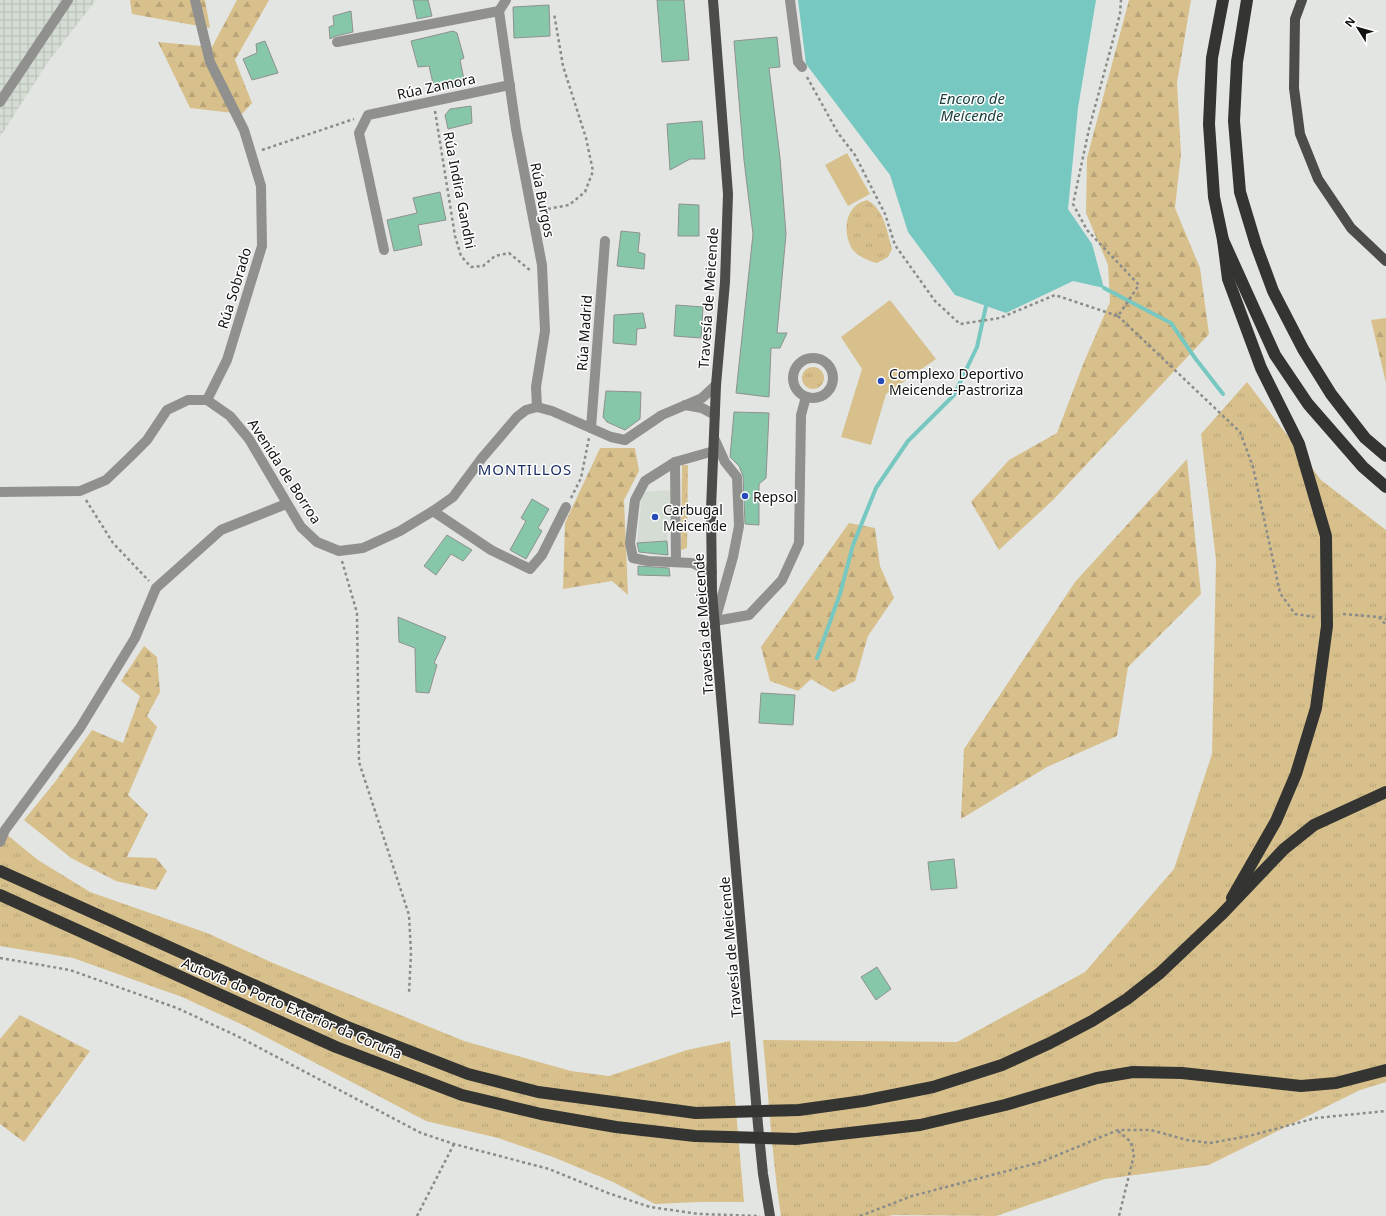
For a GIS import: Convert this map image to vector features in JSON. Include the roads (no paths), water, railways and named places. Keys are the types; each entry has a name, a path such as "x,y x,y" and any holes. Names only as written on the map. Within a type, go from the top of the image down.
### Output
{"highway":[{"path":"1221,914 1276,821 1296,774 1316,708 1327,626 1326,536 1300,444 1261,368 1228,279 1223,240 1214,197 1209,124 1212,58 1223,0"},
{"path":"1247,0 1237,62 1234,121 1240,192 1273,291 1303,349 1331,394 1365,438 1386,456"},
{"path":"1223,240 1276,355 1308,404 1363,468 1386,487"},
{"path":"1221,914 1284,849 1314,825 1386,792"},
{"name":"Autovía do Porto Exterior da Coruña","path":"0,871 345,1026 468,1074 538,1092 605,1103 696,1114 799,1110 863,1101 933,1087 1002,1065 1050,1043 1092,1021 1127,999 1160,973 1221,914"},
{"name":"Autovía do Porto Exterior da Coruña","path":"0,895 336,1047 462,1095 541,1114 616,1127 695,1136 796,1139 920,1125 1005,1106 1097,1078 1133,1072 1182,1073 1301,1086 1336,1083 1386,1070"}],"main road":[{"name":"Travesía de Meicende","path":"713,0 728,194 726,282 716,385 711,510 712,572 755,1074 758,1125 763,1174 770,1216"},
{"path":"1302,0 1295,19 1294,88 1300,134 1318,179 1352,228 1386,261"}],"street":[{"path":"0,102 68,0"},
{"name":"Rúa Sobrado","path":"194,0 210,62 244,130 261,186 262,246 227,360 207,400"},
{"path":"337,42 499,11 506,0"},
{"path":"790,0 798,62 802,68"},
{"name":"Rúa Burgos","path":"499,11 516,129 542,265 545,331 536,387 537,407"},
{"name":"Rúa Zamora","path":"384,250 359,133 368,115 510,85"},
{"name":"Rúa Madrid","path":"591,428 606,241"},
{"path":"537,407 552,411 611,437 625,440 662,414 702,398 716,385"},
{"path":"715,440 725,462 737,477 740,526 715,621 749,615 782,580 799,543 801,415 806,397"},
{"path":"0,492 80,491 106,480 146,440 167,410 188,400 207,400"},
{"name":"Avenida de Borroa","path":"207,400 230,416 249,439 286,504 301,527 317,542 339,551 364,548 400,531 433,512 453,497 482,458 517,417 526,410 537,407"},
{"path":"683,405 702,408 715,415"},
{"path":"712,572 692,563 648,561 633,558 630,543 635,500 645,481 675,462 714,451"},
{"path":"675,462 676,562"},
{"path":"0,842 5,830 80,728 135,638 156,588 221,530 286,504"},
{"path":"433,512 491,550 530,569 542,555 566,507"}],"water":[{"name":"Encoro de Meicende","path":"798,0 1096,0 1078,108 1068,209 1092,244 1104,288 1073,281 1006,313 955,295 908,232 890,175 806,64"}],"waterway":[{"path":"1104,288 1171,323 1195,358 1223,394"},
{"path":"817,658 840,594 853,545 876,488 908,441 954,395 977,347 986,306"}],"place":[{"name":"Complexo Deportivo Meicende-Pastroriza","path":"881,381"},
{"name":"Repsol","path":"745,496"},
{"name":"Carbugal Meicende","path":"655,517"}],"district":[{"name":"MONTILLOS","path":"525,469"}]}
